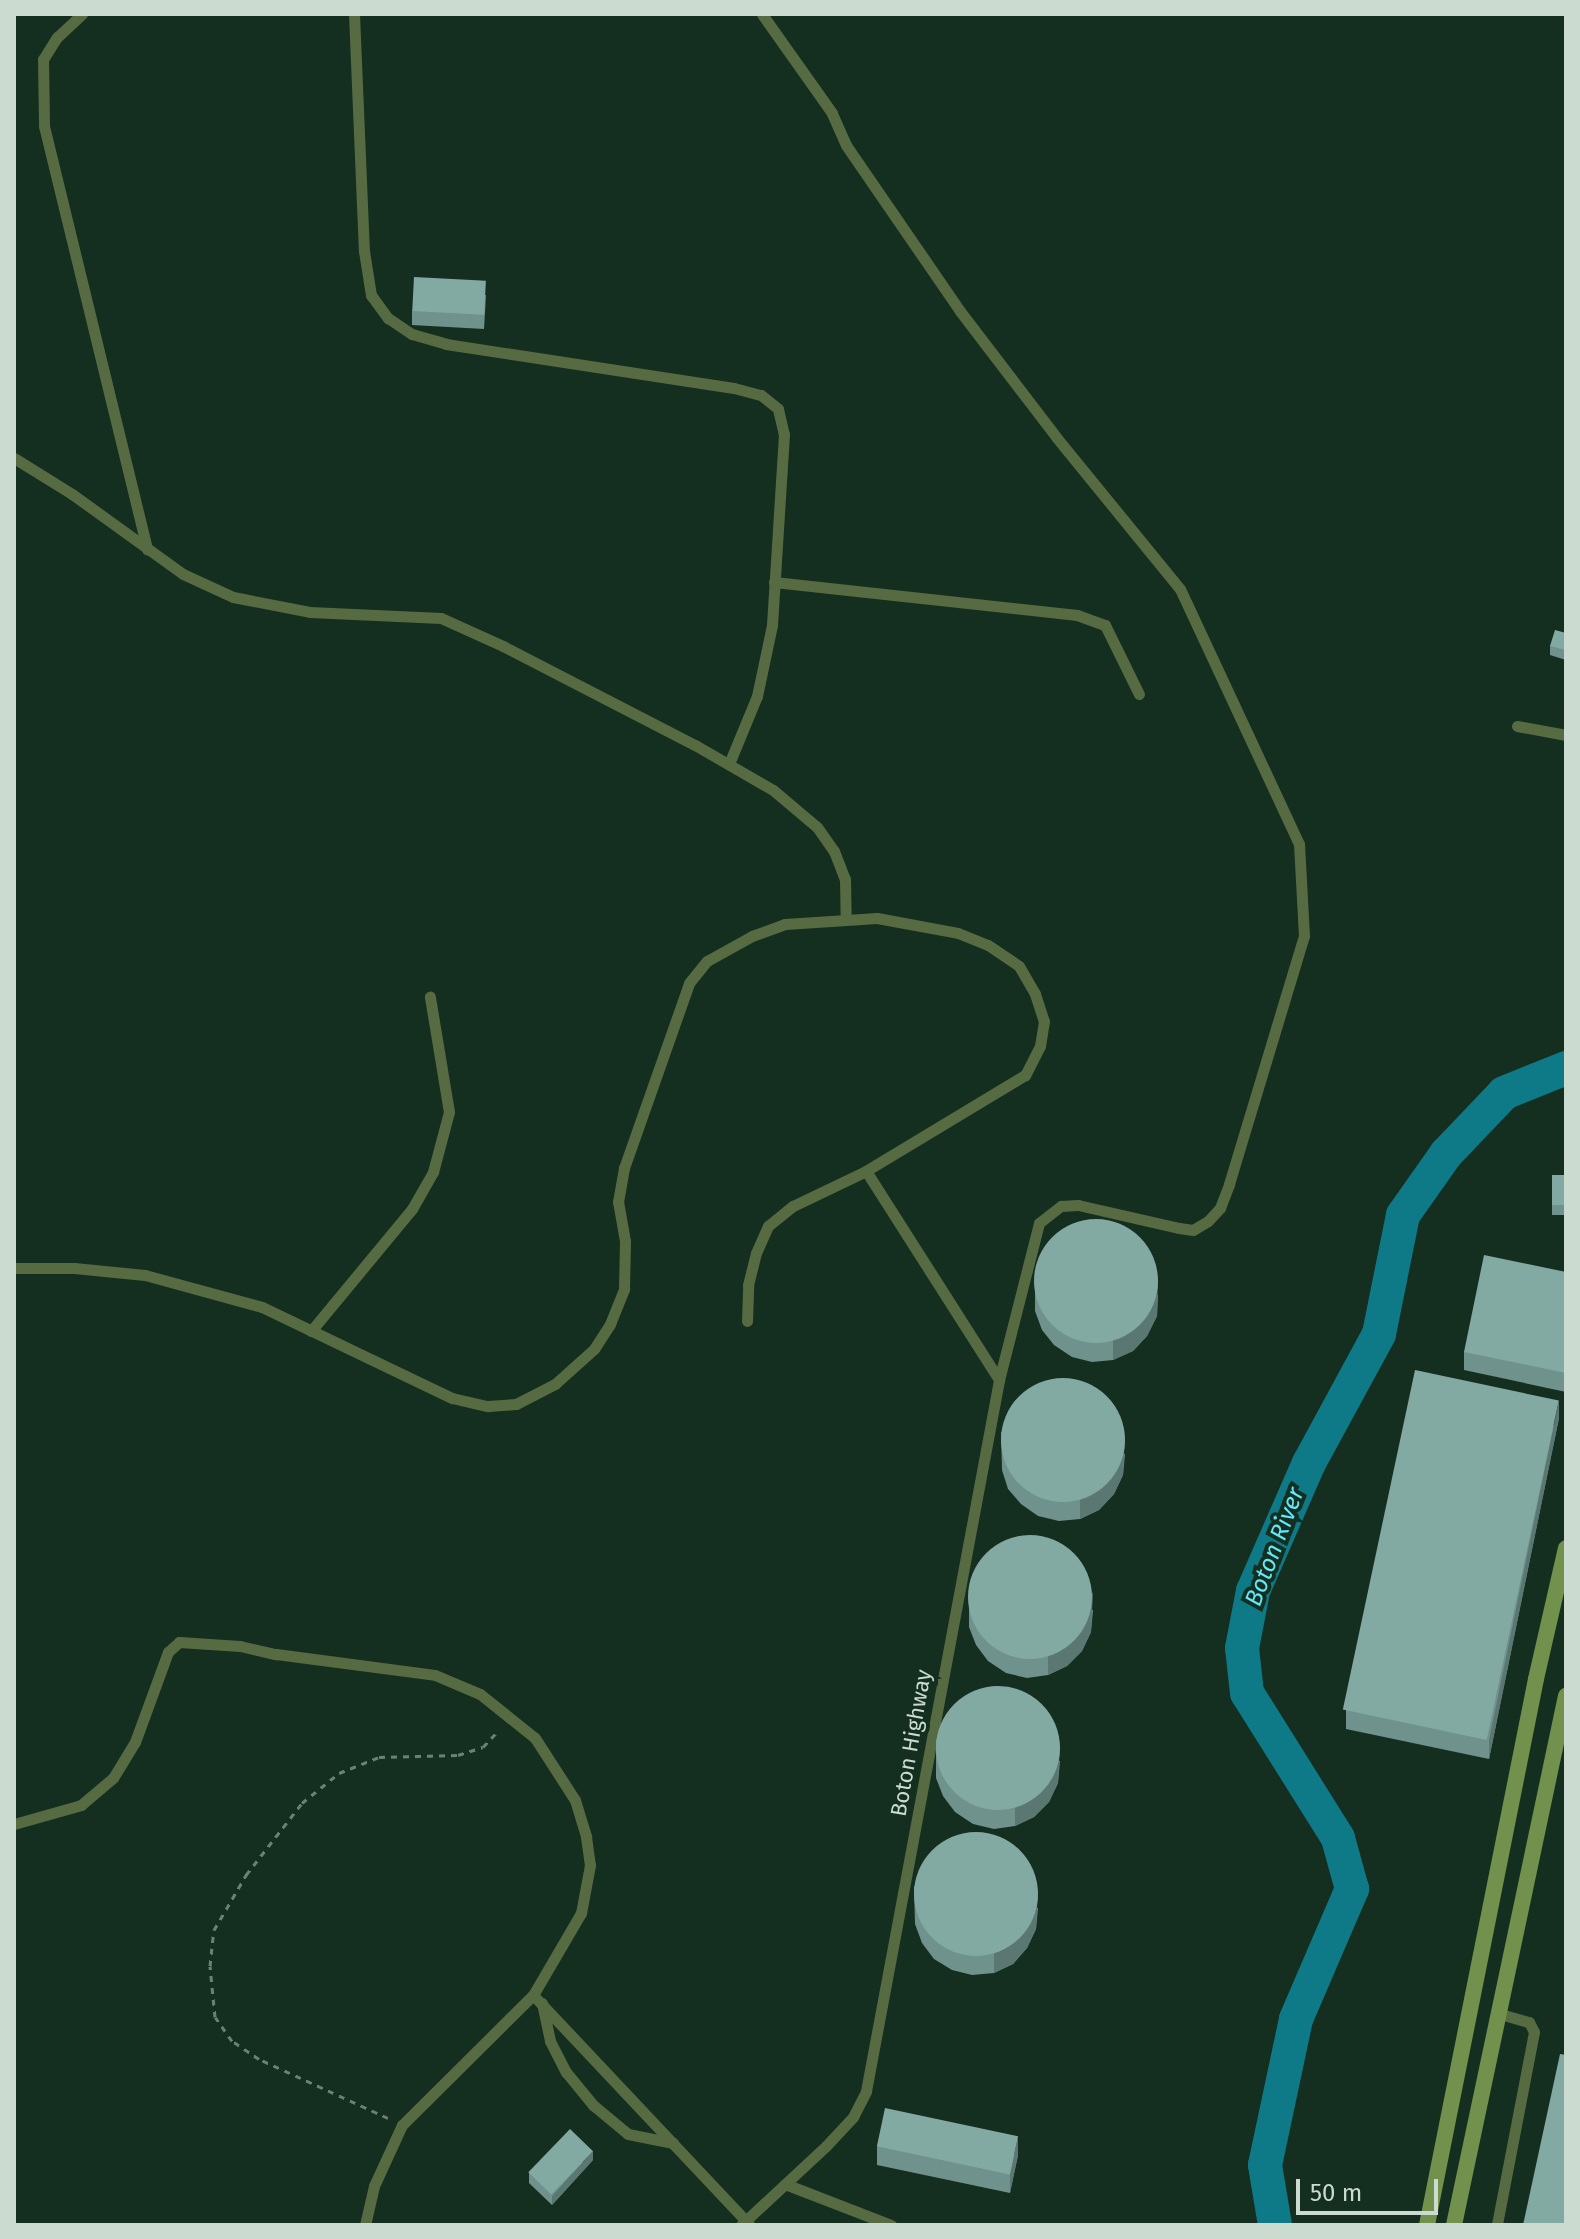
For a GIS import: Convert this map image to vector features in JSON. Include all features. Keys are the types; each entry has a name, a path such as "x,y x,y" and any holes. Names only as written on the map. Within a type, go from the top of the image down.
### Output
{"street":[{"path":"1427,2225 1536,1679 1566,1548"},
{"path":"1454,2225 1566,1696"}],"lane":[{"path":"82,14 57,37 43,59 44,126 147,550"},
{"path":"354,14 364,251 371,295 388,318 412,334 446,344 734,388 761,395 778,409 784,434 772,625 757,696 729,764"},
{"name":"Boton Highway","path":"745,2223 853,2117 866,2091 999,1380 1039,1223 1061,1206 1078,1205 1193,1230 1220,1208 1304,936 1299,844 1180,589 1057,438 960,311 846,145 832,113 762,14"},
{"path":"14,458 72,494 183,574 233,597 310,612 441,618 517,653 729,764 773,790 817,827 834,851 845,879 846,918"},
{"path":"774,582 1077,615 1105,625 1139,694"},
{"path":"1517,726 1566,735"},
{"path":"14,1268 74,1268 145,1275 262,1307 464,1401 488,1406 516,1404 555,1384 594,1349 610,1324 624,1289 625,1241 618,1202 624,1168 689,983 707,961 752,936 785,924 877,918 958,933 988,945 1019,966 1035,994 1044,1021 1040,1046 1025,1075 866,1171 793,1206 768,1226 756,1253 748,1285 747,1321"},
{"path":"311,1331 412,1209 433,1172 449,1112 430,997"},
{"path":"866,1171 999,1380"},
{"path":"14,1824 81,1805 113,1778 135,1742 168,1652 179,1642 211,1642 421,1672 480,1694 508,1720 535,1738 565,1780 575,1800 590,1865 581,1913 537,1999 402,2125 374,2186 365,2225"},
{"path":"537,1999 745,2223"},
{"path":"537,1999 550,2041 566,2072 593,2105 628,2134 673,2143"},
{"path":"1497,2013 1529,2022 1534,2032 1497,2225"},
{"path":"785,2184 891,2225"}],"path":[{"path":"402,2125 259,2059 232,2041 215,2017 210,1966 214,1930 246,1875 302,1803 339,1773 379,1757 458,1755 483,1747 508,1720"}],"building":[{"path":"414,277 486,281 484,315 412,311"},
{"path":"1555,630 1566,633 1566,650 1550,646"},
{"path":"1552,1175 1566,1175 1566,1205 1552,1205"},
{"path":"1096,1219 1120,1224 1140,1237 1153,1257 1158,1281 1153,1305 1140,1325 1120,1338 1096,1343 1072,1338 1052,1325 1039,1305 1034,1281 1039,1257 1052,1237 1072,1224"},
{"path":"1484,1255 1566,1272 1566,1373 1464,1352"},
{"path":"1415,1370 1559,1401 1487,1740 1343,1709"},
{"path":"1063,1378 1087,1383 1107,1396 1120,1416 1125,1440 1120,1464 1107,1484 1087,1497 1063,1502 1039,1497 1019,1484 1006,1464 1001,1440 1006,1416 1019,1396 1039,1383"},
{"path":"1030,1535 1054,1540 1074,1553 1087,1573 1092,1597 1087,1621 1074,1641 1054,1654 1030,1659 1006,1654 986,1641 973,1621 968,1597 973,1573 986,1553 1006,1540"},
{"path":"998,1686 1022,1691 1042,1704 1055,1724 1060,1748 1055,1772 1042,1792 1022,1805 998,1810 974,1805 954,1792 941,1772 936,1748 941,1724 954,1704 974,1691"},
{"path":"976,1832 1000,1837 1020,1850 1033,1870 1038,1894 1033,1918 1020,1938 1000,1951 976,1956 952,1951 932,1938 919,1918 914,1894 919,1870 932,1850 952,1837"},
{"path":"1560,2054 1566,2055 1566,2225 1523,2225"},
{"path":"885,2108 1018,2136 1010,2174 877,2146"},
{"path":"570,2129 593,2151 551,2194 528,2172"}],"waterway":[{"name":"Boton River","path":"1275,2225 1265,2165 1296,2019 1352,1889 1338,1838 1247,1693 1242,1648 1253,1591 1309,1463 1379,1334 1403,1215 1446,1154 1504,1093 1566,1068"}]}
